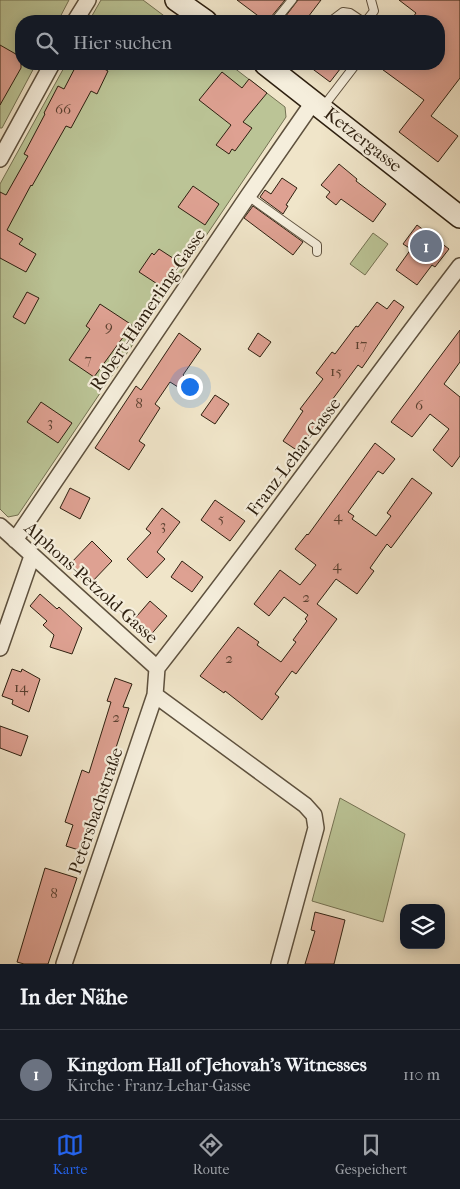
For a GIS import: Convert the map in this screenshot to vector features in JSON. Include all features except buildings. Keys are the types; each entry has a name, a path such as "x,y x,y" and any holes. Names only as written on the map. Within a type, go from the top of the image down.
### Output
{"main road":[{"path":"176,0 197,15"},
{"name":"Ketzergasse","path":"275,70 460,217"}],"street":[{"path":"79,15 88,0"},
{"path":"2,151 49,70"},
{"name":"Robert-Hamerling-Gasse","path":"15,540 248,196 318,105"},
{"name":"Franz-Lehar-Gasse","path":"157,668 211,600 460,266"},
{"name":"Alphons-Petzold-Gasse","path":"0,526 157,668"},
{"path":"0,648 32,556"},
{"name":"Petersbachstraße","path":"64,964 155,695 157,668"},
{"path":"155,695 305,806 314,815 316,828 279,964"}],"lane":[{"path":"280,15 292,0"},
{"path":"371,0 374,11 371,15"},
{"path":"339,15 343,12 353,15"},
{"path":"318,105 350,70"},
{"path":"248,196 317,245 316,252"}],"green space":[{"path":"0,0 69,0 61,15 15,15 15,70 33,70 2,128 0,128"},
{"path":"101,0 143,0 163,15 92,15"},
{"path":"63,70 237,70 285,107 286,117 18,515 8,517 0,509 0,184"},
{"path":"373,233 388,244 365,275 350,264"},
{"path":"340,798 405,834 383,922 312,901"}],"place":[{"name":"Kingdom Hall of Jehovah’s Witnesses","path":"426,246"}]}
